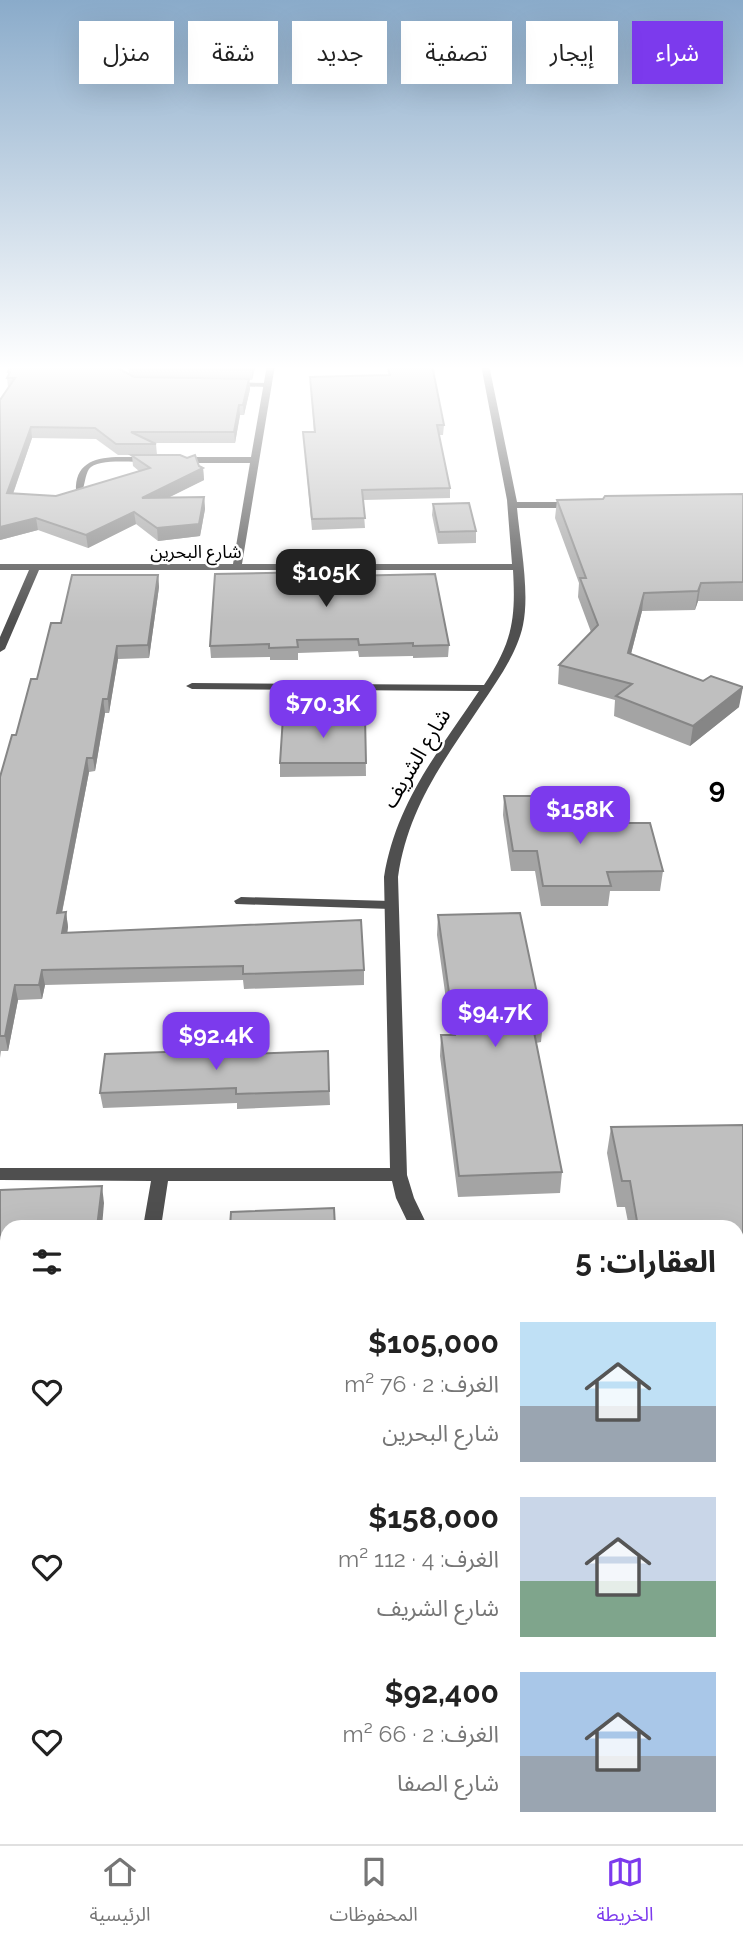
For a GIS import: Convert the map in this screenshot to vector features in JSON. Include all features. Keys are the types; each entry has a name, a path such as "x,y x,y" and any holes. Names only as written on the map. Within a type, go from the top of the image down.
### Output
{"street":[{"path":"237,567 257,451"},
{"name":"شارع الشريف","path":"416,1220 405,1198 399,1175 391,905 395,850 402,825 421,787 501,667 518,626 518,567 512,505 502,451"},
{"path":"79,489 86,466 90,464 110,460 159,460"},
{"path":"173,460 255,460"},
{"path":"512,505 586,505"},
{"name":"شارع البحرين","path":"0,567 518,567"},
{"path":"0,649 35,567"},
{"path":"192,686 487,688"},
{"path":"241,901 391,905"},
{"path":"0,1174 399,1175"},
{"path":"153,1220 160,1175"}],"building":[{"path":"0,451 22,451 7,493 56,496 150,468 131,455 180,455 187,458 195,455 199,466 203,468 142,498 204,497 199,524 157,528 134,512 86,535 36,518 0,527"},
{"path":"305,451 442,451 450,488 362,490 365,518 312,519"},
{"path":"743,494 743,582 701,583 698,591 644,593 628,653 703,681 711,676 743,687 693,726 616,696 632,684 559,665 598,625 580,578 586,578 557,500 603,499 605,496"},
{"path":"469,503 476,531 439,532 433,504"},
{"path":"317,572 343,576 435,574 449,645 359,645 358,639 297,640 298,647 269,648 269,644 210,646 215,574"},
{"path":"72,575 158,575 148,645 117,646 108,699 103,699 93,758 87,758 57,913 66,912 62,933 361,920 364,970 243,974 243,966 42,970 39,985 15,985 5,1036 0,1036 0,777 12,735 16,735 31,679 37,679 51,623 61,623"},
{"path":"283,717 365,717 366,763 280,763"},
{"path":"504,796 532,796 535,817 583,817 584,823 650,823 663,871 607,872 611,886 543,886 537,851 513,851"},
{"path":"520,913 543,1022 532,1022 562,1172 459,1176 441,1035 455,1035 438,915"},
{"path":"196,1051 196,1056 328,1051 329,1091 236,1094 236,1088 100,1093 105,1054"},
{"path":"743,1125 743,1220 637,1220 630,1181 622,1181 611,1127"},
{"path":"102,1186 98,1220 0,1220 0,1190"},
{"path":"334,1208 335,1220 230,1220 231,1212"}],"district":[{"name":"9","path":"717,788"}]}
